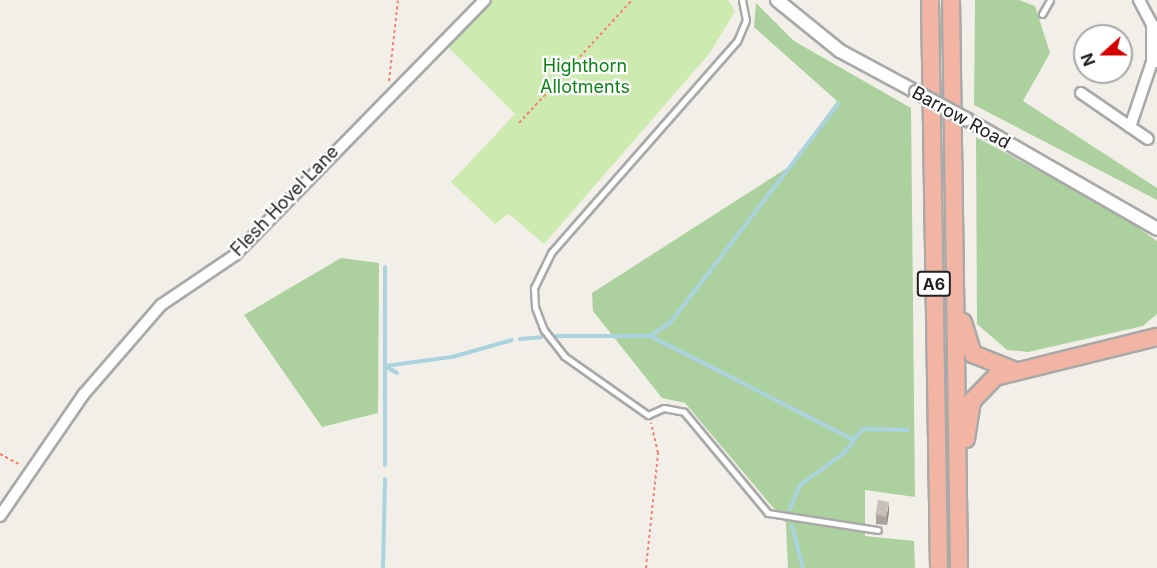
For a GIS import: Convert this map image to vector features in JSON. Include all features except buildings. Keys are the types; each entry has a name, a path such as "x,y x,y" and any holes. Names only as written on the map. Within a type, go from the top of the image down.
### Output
{"highway":[{"name":"A6","path":"930,0 939,568"},
{"name":"A6","path":"951,0 960,568"},
{"path":"953,203 967,343 983,361 1013,370"},
{"path":"959,532 972,401 981,386 1013,370 1075,360 1155,335"}],"street":[{"name":"Flesh Hovel Lane","path":"0,516 29,470 84,394 161,305 235,255 387,96 485,0"},
{"name":"Barrow Road","path":"777,0 840,51 966,119 1155,229"},
{"path":"1130,127 1155,62 1152,24 1139,0"},
{"path":"1082,93 1148,139"}],"lane":[{"path":"742,0 746,20 737,42 550,253 534,288 535,307 552,344 648,415 664,408 684,412 768,513 878,530"},
{"path":"1042,14 1050,0"}],"path":[{"path":"387,96 398,0"},
{"path":"519,123 632,0"},
{"path":"646,568 658,453 648,415"},
{"path":"0,454 29,470"}],"green space":[{"name":"Highthorn Allotments","path":"492,0 728,0 735,11 710,53 544,244 509,214 495,224 451,182 515,114 448,47"},
{"path":"975,0 1019,0 1035,6 1050,53 1023,101 1157,188 1157,200 974,105"},
{"path":"756,3 794,41 911,108 915,497 865,490 865,536 914,541 915,568 788,568 786,523 685,403 662,398 593,311 592,293 790,166 837,101 754,27"},
{"path":"976,137 1116,212 1157,241 1157,314 1143,326 1028,352 1007,350 977,324"},
{"path":"341,258 379,263 378,413 322,427 244,315"}],"waterway":[{"path":"556,336 650,336 670,323 839,103"},
{"path":"385,267 385,465"},
{"path":"650,336 854,440"},
{"path":"520,339 541,337"},
{"path":"397,373 385,366 452,357 512,340"},
{"path":"790,509 800,485 844,453 863,429 908,430"},
{"path":"383,568 385,479"},
{"path":"792,526 803,568"}]}
